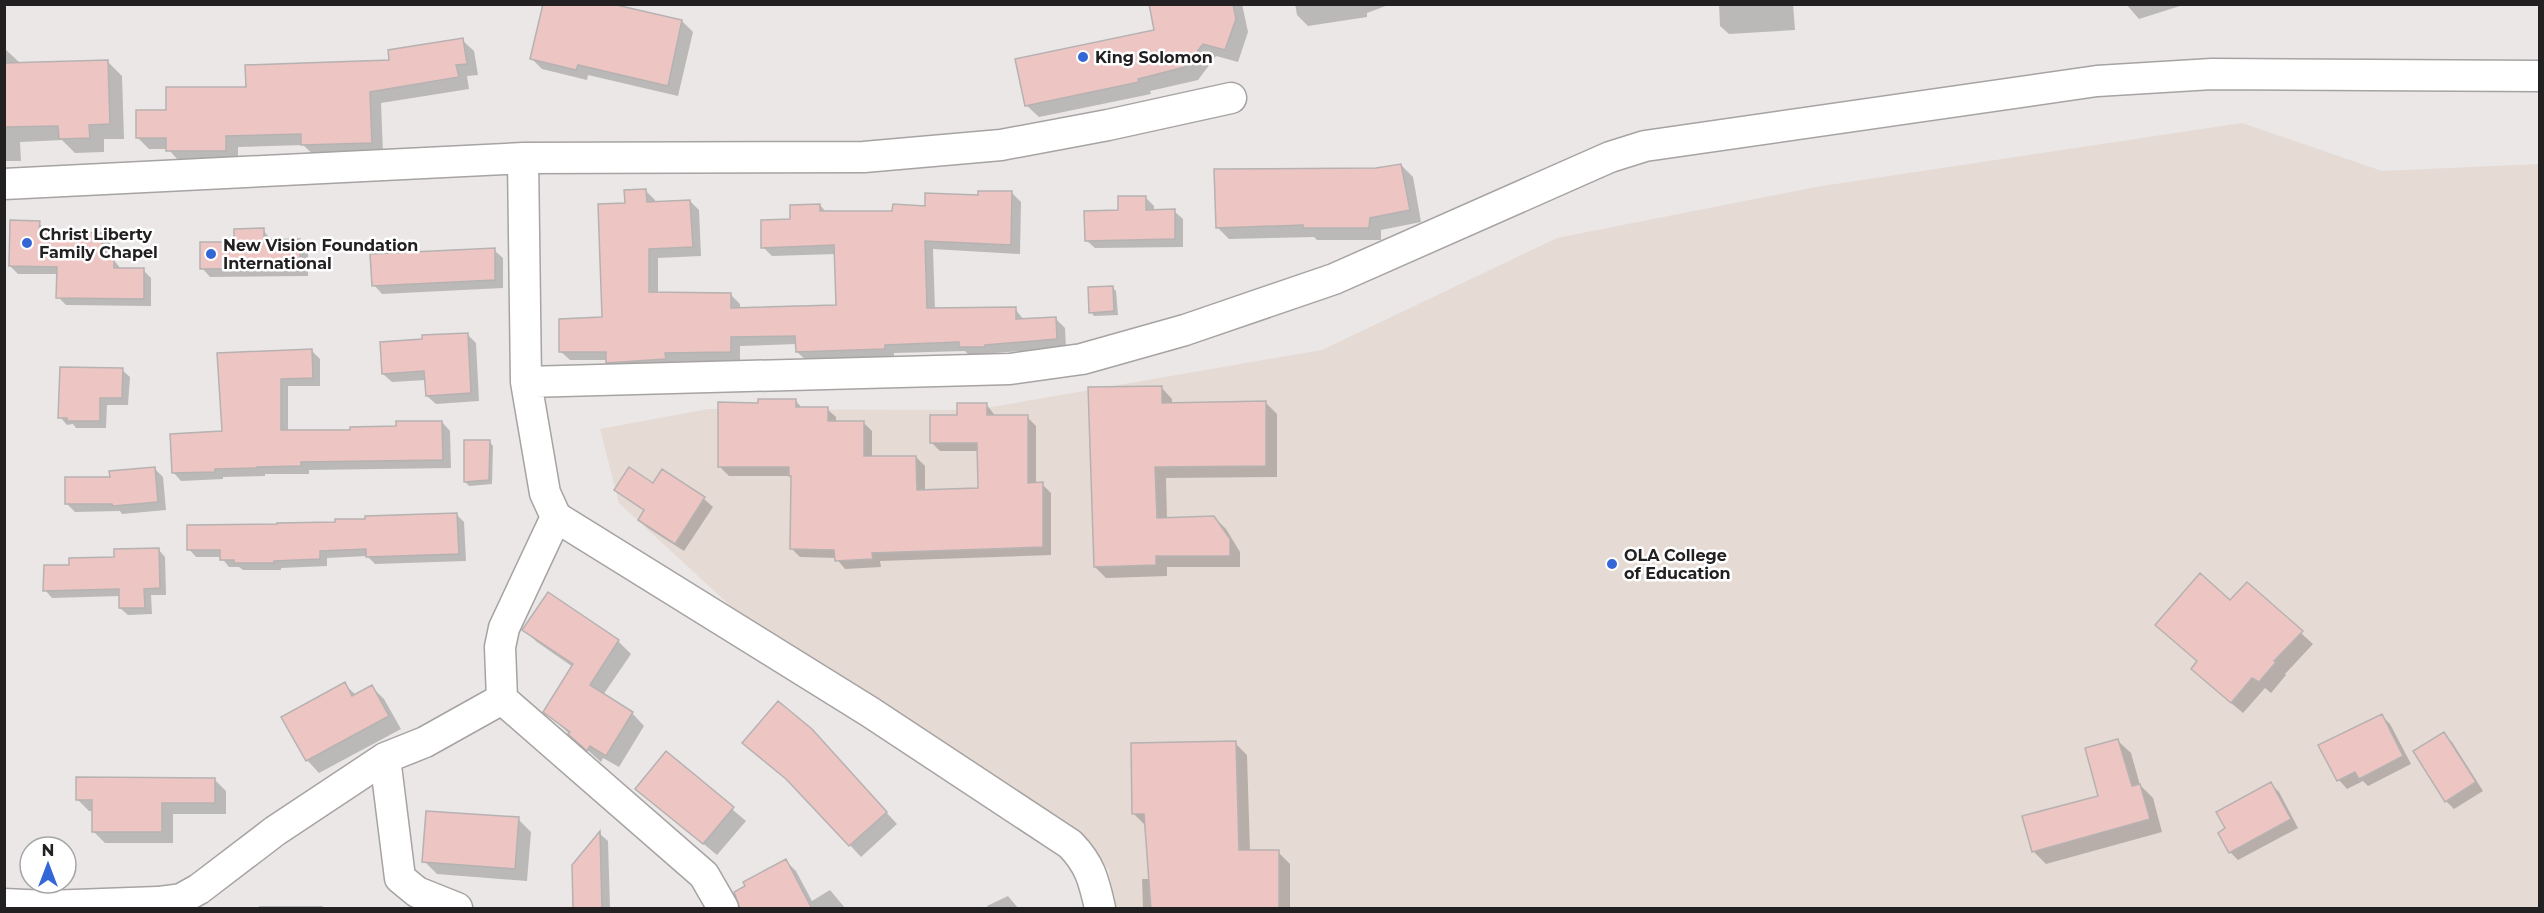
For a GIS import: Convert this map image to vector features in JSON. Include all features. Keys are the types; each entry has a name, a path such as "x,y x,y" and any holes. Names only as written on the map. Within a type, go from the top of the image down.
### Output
{"street":[{"path":"526,382 1010,369 1082,358 1185,330 1334,279 1610,157 1645,146 2097,81 2212,74 2540,76"},
{"path":"4,184 523,158 864,157 1001,144 1108,125 1231,98"},
{"path":"523,158 526,382 545,493 556,517 870,712 1070,844 1085,859 1094,882 1100,909"},
{"path":"556,517 504,628 500,647 502,699 704,875 723,909"},
{"path":"4,904 47,906 181,899 199,889 275,831 385,758 425,742 502,699"},
{"path":"385,758 400,878 417,892 457,909"}],"shaded area":[{"name":"OLA College of Education","path":"2242,123 2382,171 2539,164 2539,908 1114,908 1109,870 1064,829 751,625 619,503 600,429 708,409 974,410 1322,350 1557,238 1816,187"}],"building":[{"path":"543,4 612,4 682,20 668,86 578,65 576,70 530,59"},
{"path":"1149,4 1233,4 1236,19 1225,50 1203,44 1185,67 1138,79 1139,82 1025,106 1015,59 1154,30"},
{"path":"463,38 467,64 456,65 459,77 370,92 372,143 301,145 301,134 226,136 226,151 166,151 166,138 136,138 136,110 166,110 166,87 246,87 245,65 389,60 388,50"},
{"path":"108,60 110,124 89,125 90,138 59,139 58,126 4,127 4,63"},
{"path":"1401,164 1410,210 1370,218 1369,228 1303,228 1303,225 1216,228 1214,169 1376,168"},
{"path":"646,189 647,202 690,200 693,247 649,249 649,292 731,293 731,308 836,305 834,245 761,248 761,220 790,219 790,205 820,204 820,211 892,211 893,204 925,206 925,193 978,195 978,191 1012,191 1011,245 925,241 927,308 1016,307 1016,319 1056,317 1057,339 985,345 985,347 959,347 959,342 885,345 885,349 796,352 795,336 731,337 731,352 665,353 666,359 606,363 606,352 559,352 559,319 602,317 598,204 625,203 624,190"},
{"path":"1118,196 1146,196 1146,210 1175,209 1175,239 1085,241 1084,211 1118,210"},
{"path":"10,220 40,221 39,231 103,233 101,257 114,257 114,268 144,268 144,299 56,298 57,267 9,266"},
{"path":"264,228 264,240 300,239 300,268 200,269 200,242 234,242 234,229"},
{"path":"495,248 495,280 372,286 370,254"},
{"path":"1113,286 1114,311 1089,313 1088,287"},
{"path":"468,333 471,393 426,396 424,371 382,374 380,342 422,339 422,335"},
{"path":"312,349 313,378 281,379 281,430 350,430 350,427 396,426 396,421 442,421 443,460 301,462 301,466 172,473 170,434 222,431 217,353"},
{"path":"60,367 123,368 122,398 100,398 100,421 67,421 67,418 58,418"},
{"path":"1162,386 1162,403 1266,401 1266,466 1155,467 1157,518 1214,516 1230,539 1230,556 1156,556 1156,565 1094,567 1088,387"},
{"path":"758,399 796,399 796,407 828,407 828,421 864,421 864,456 916,456 917,490 978,488 977,443 930,443 930,415 957,415 957,403 987,403 987,415 1028,415 1028,483 1043,482 1043,547 872,553 873,559 835,561 834,550 790,549 791,476 789,476 789,467 718,467 718,402 758,403"},
{"path":"464,440 490,440 489,480 464,482"},
{"path":"155,467 158,502 113,506 112,504 65,504 65,477 110,477 109,471"},
{"path":"629,467 653,483 662,469 705,497 675,544 638,520 644,510 614,490"},
{"path":"457,513 459,554 366,557 366,549 320,551 320,559 274,561 274,563 234,563 234,560 220,560 220,550 187,550 187,525 335,522 335,519 365,519 365,516"},
{"path":"159,548 160,588 144,589 145,608 119,608 119,589 43,591 44,565 69,565 69,558 114,557 114,549"},
{"path":"2200,573 2230,600 2247,582 2303,631 2274,661 2276,662 2259,682 2252,678 2231,703 2191,669 2197,661 2155,625"},
{"path":"548,592 619,640 590,685 633,712 606,756 590,746 587,751 568,734 570,732 543,712 573,664 522,630"},
{"path":"345,682 352,696 372,685 389,716 306,761 281,717"},
{"path":"778,701 812,729 887,812 849,846 786,779 742,743"},
{"path":"2382,714 2403,756 2359,779 2355,772 2337,781 2318,745"},
{"path":"2444,732 2476,782 2445,802 2413,751"},
{"path":"2118,739 2132,786 2140,784 2150,819 2032,852 2022,816 2098,796 2085,748"},
{"path":"1236,741 1239,850 1279,850 1279,909 1151,909 1144,814 1132,814 1131,743"},
{"path":"666,751 734,807 703,844 635,789"},
{"path":"76,777 215,778 215,803 162,803 162,832 92,832 92,800 76,800"},
{"path":"2271,782 2291,819 2229,853 2218,833 2225,828 2216,812"},
{"path":"426,811 519,817 515,869 422,862"},
{"path":"600,831 602,909 573,909 572,865"},
{"path":"786,859 812,909 740,909 734,892 745,886 743,882"}],"place":[{"name":"King Solomon","path":"1083,57"},
{"name":"Christ Liberty Family Chapel","path":"27,243"},
{"name":"New Vision Foundation International","path":"211,254"},
{"name":"OLA College of Education","path":"1612,564"}]}
